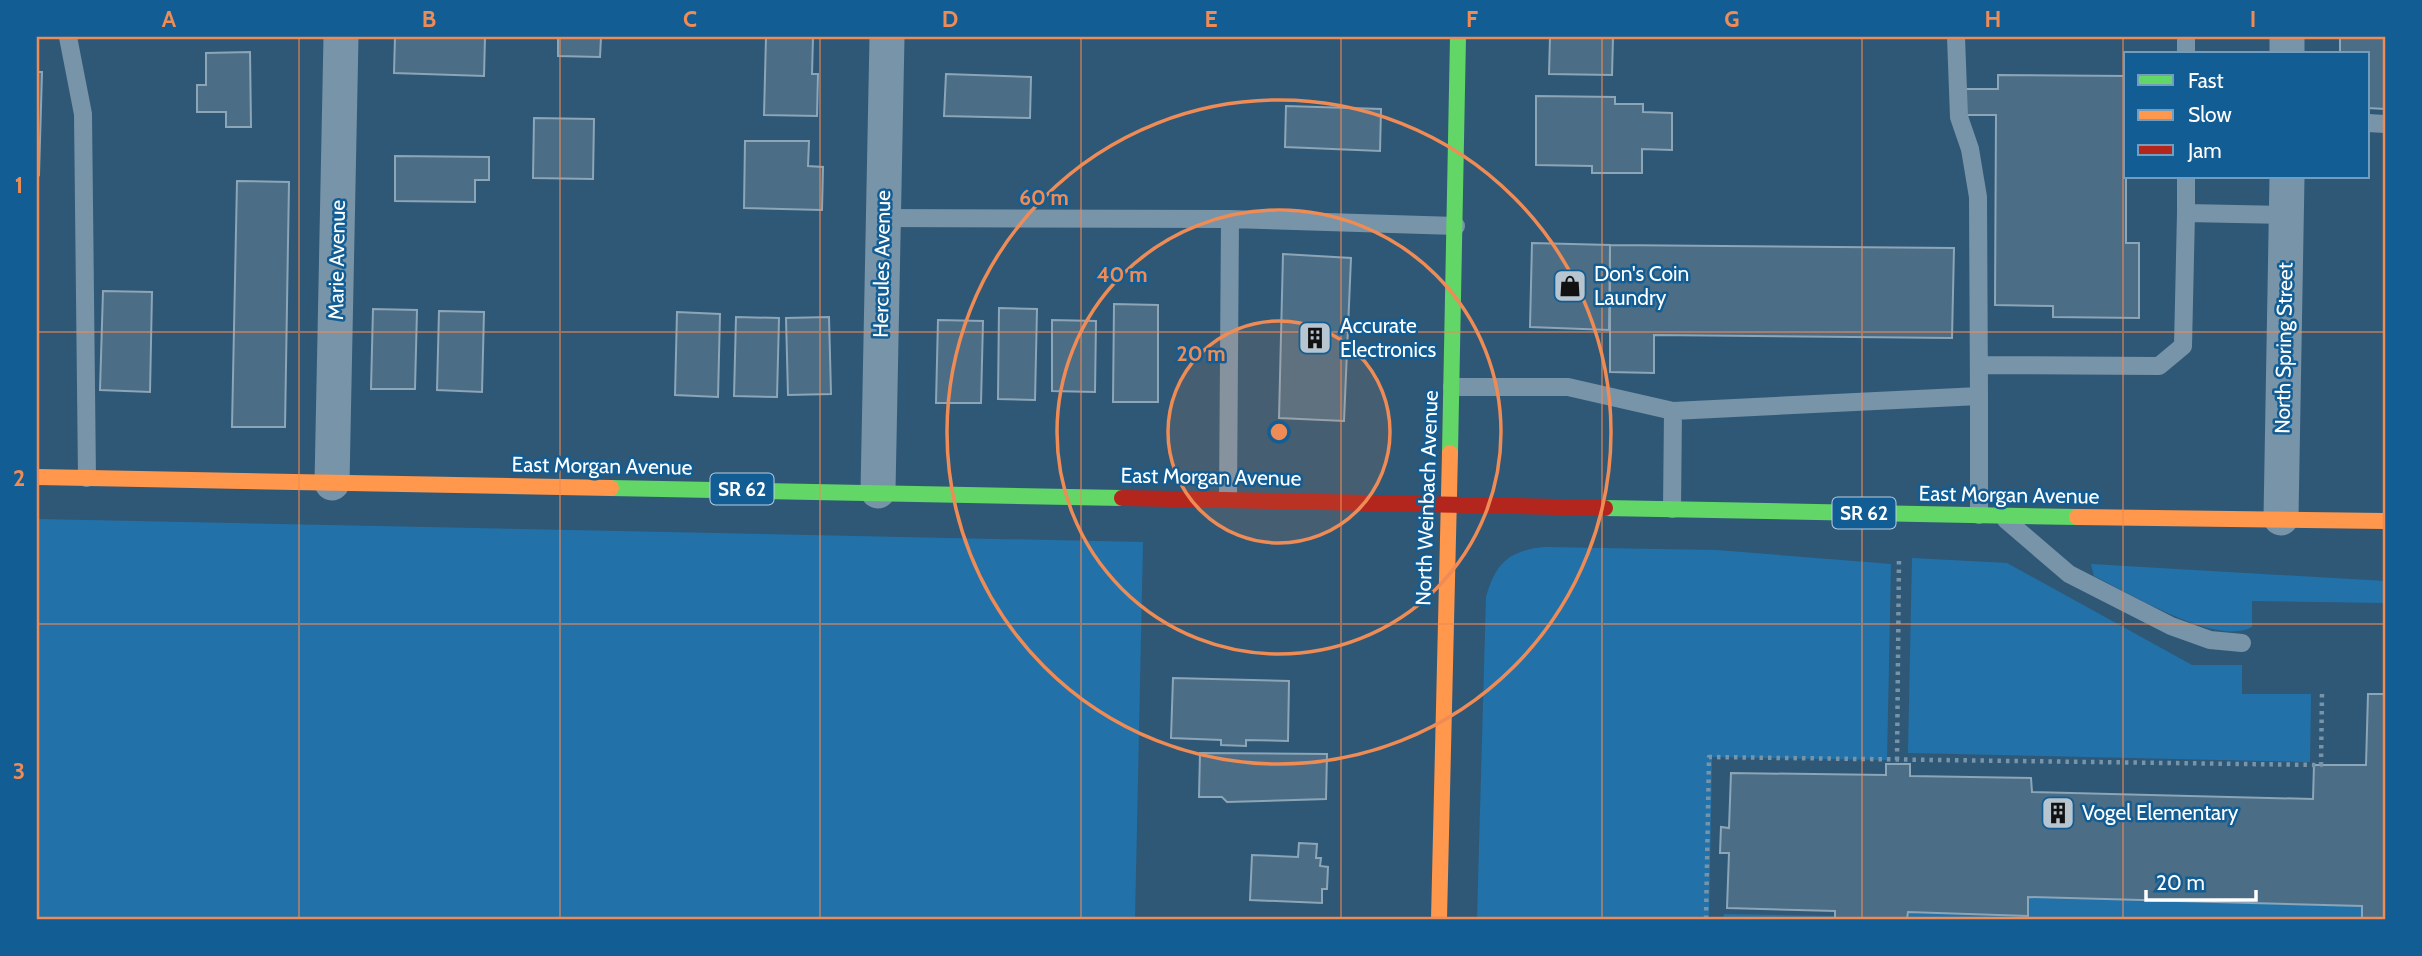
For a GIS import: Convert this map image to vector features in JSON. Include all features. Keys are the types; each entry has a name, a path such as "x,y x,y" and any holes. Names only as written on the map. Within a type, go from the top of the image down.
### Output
{"main road":[{"name":"North Weinbach Avenue","path":"1439,919 1458,37"},
{"name":"East Morgan Avenue","path":"37,477 878,491 2000,516 2385,521"}],"street":[{"name":"Marie Avenue","path":"332,483 341,37"},
{"name":"Hercules Avenue","path":"878,491 887,37"},
{"name":"North Spring Street","path":"2281,518 2287,178"}],"lane":[{"path":"68,37 83,114 87,478"},
{"path":"1956,37 1959,117 1970,149 1978,197 1979,515"},
{"path":"1979,365 2159,366 2183,345 2186,178"},
{"path":"2186,213 2287,215"},
{"path":"883,218 1230,219 1456,226"},
{"path":"1228,498 1230,219"},
{"path":"1452,387 1568,387 1674,411 1979,396"},
{"path":"1672,509 1674,411"},
{"path":"2000,516 2069,574 2171,626 2210,640 2242,643"}],"path":[{"path":"1897,760 1899,558"},
{"path":"1706,919 1709,757 2321,765 2322,694"}],"shaded area":[{"path":"37,519 1143,542 1135,919 37,919"},
{"path":"1544,547 1716,550 1891,564 1887,760 1712,757 1709,919 1477,919 1486,597 1494,575 1505,561 1521,552"},
{"path":"1912,558 2007,563 2192,665 2242,665 2242,694 2311,694 2310,762 1908,753"},
{"path":"2091,564 2385,581 2385,603 2252,601 2252,627 2236,631 2217,630 2150,605 2094,576"},
{"path":"2028,897 2362,906 2362,919 1907,919 1908,912"},
{"path":"1724,914 1838,916 1838,919 1723,919"}],"building":[{"path":"395,37 485,37 484,76 394,73"},
{"path":"558,37 601,37 600,57 558,56"},
{"path":"766,37 813,37 812,74 818,74 817,116 764,115"},
{"path":"1550,37 1613,37 1612,75 1549,74"},
{"path":"2340,37 2385,37 2385,109 2370,108 2370,52 2340,52"},
{"path":"250,52 251,127 226,127 226,112 197,112 197,85 206,85 206,53"},
{"path":"37,72 42,72 39,175 37,174"},
{"path":"946,74 1031,77 1030,118 944,116"},
{"path":"1998,75 2124,76 2126,243 2139,243 2139,318 2053,317 2053,306 1995,305 1996,115 1966,115 1966,89 1998,89"},
{"path":"1536,96 1615,97 1615,104 1643,104 1643,112 1672,113 1672,150 1642,149 1642,173 1592,173 1592,166 1536,165"},
{"path":"1286,106 1381,109 1380,151 1285,147"},
{"path":"534,118 594,119 593,179 533,178"},
{"path":"745,141 809,141 808,166 823,167 822,210 744,208"},
{"path":"395,156 489,157 489,180 475,180 475,202 395,201"},
{"path":"237,181 289,182 285,427 232,427"},
{"name":"Don's Coin Laundry","path":"1532,243 1610,245 1609,330 1530,327"},
{"path":"1610,245 1954,248 1952,338 1654,335 1654,373 1610,372"},
{"name":"Accurate Electronics","path":"1283,254 1351,258 1344,421 1279,418"},
{"path":"103,291 152,292 150,392 100,390"},
{"path":"1114,304 1158,305 1158,402 1113,402"},
{"path":"999,308 1037,309 1035,400 998,399"},
{"path":"373,309 417,310 415,389 371,389"},
{"path":"439,311 484,312 482,392 437,390"},
{"path":"677,312 720,314 718,397 675,395"},
{"path":"736,317 779,318 777,397 734,396"},
{"path":"829,317 831,394 788,395 786,318"},
{"path":"938,320 983,321 981,403 936,403"},
{"path":"1052,320 1096,321 1095,392 1052,391"},
{"path":"1173,678 1289,681 1288,741 1246,740 1246,746 1221,745 1221,740 1171,738"},
{"name":"Vogel Elementary","path":"2368,694 2385,694 2385,919 2362,919 2362,906 2028,897 2028,916 1908,912 1907,919 1835,919 1835,911 1727,908 1729,853 1720,853 1721,827 1729,828 1731,773 1886,775 1886,764 1910,764 1910,776 2031,778 2032,792 2313,799 2314,765 2366,765"},
{"path":"1200,753 1327,754 1326,799 1227,802 1222,797 1199,797"},
{"path":"1299,843 1317,844 1316,858 1321,858 1320,866 1328,867 1327,889 1322,889 1322,903 1250,900 1252,855 1298,857"}],"traffic: fast":[{"path":"1450,453 1458,37"},
{"path":"611,488 1122,498"},
{"path":"1605,508 2077,517"}],"traffic: slow":[{"path":"1439,919 1450,453"},
{"path":"37,477 611,488"},
{"path":"2077,517 2385,521"}],"traffic: jam":[{"path":"1122,498 1605,508"}],"place":[{"name":"Don's Coin Laundry","path":"1570,286"},
{"name":"Accurate Electronics","path":"1315,338"},
{"name":"Vogel Elementary","path":"2058,813"}]}
